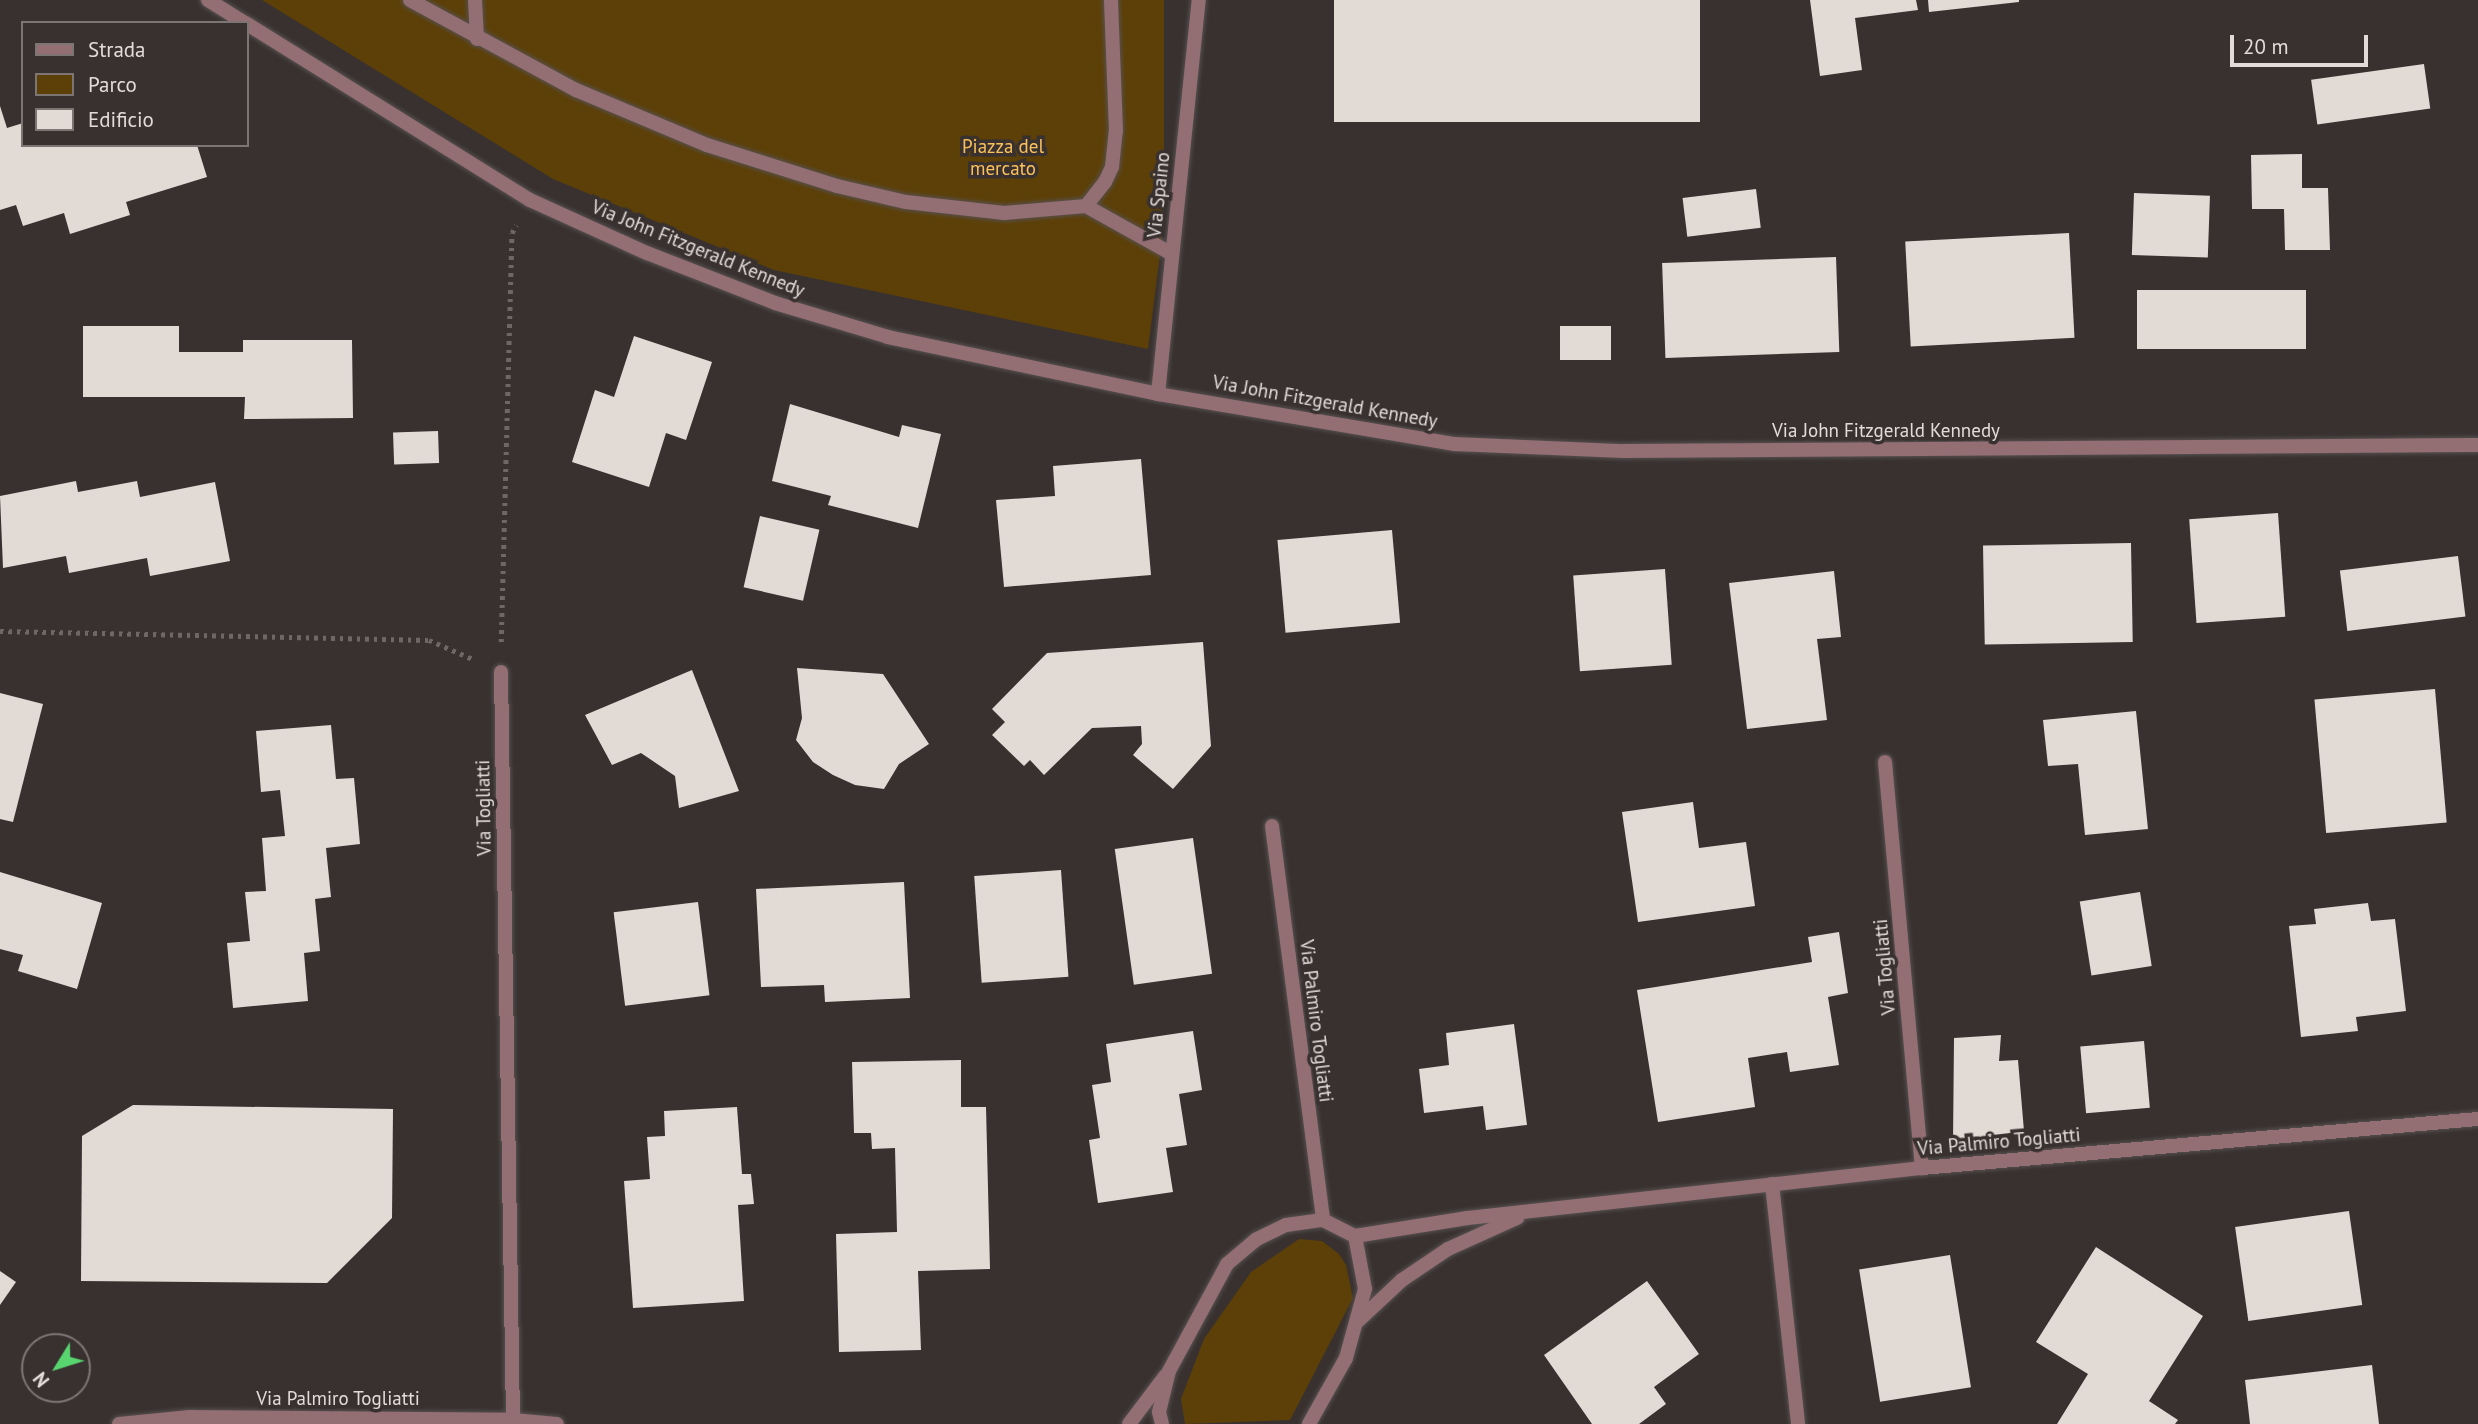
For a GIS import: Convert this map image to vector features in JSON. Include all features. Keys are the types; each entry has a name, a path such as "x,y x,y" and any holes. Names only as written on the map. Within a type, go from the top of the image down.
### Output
{"street":[{"name":"Via John Fitzgerald Kennedy","path":"208,0 243,21"},
{"path":"410,0 477,39 648,122 837,186 973,211 1032,212 1086,206 1172,254"},
{"path":"475,0 477,39"},
{"path":"1086,206 1105,182 1115,150 1111,0"},
{"name":"Via Spaino","path":"1158,394 1199,0"},
{"name":"Via John Fitzgerald Kennedy","path":"248,24 530,200 648,253 775,303 888,337 1158,394 1454,444 1624,451 2478,445"},
{"name":"Via Togliatti","path":"501,672 513,1420"},
{"name":"Via Togliatti","path":"1885,762 1922,1168"},
{"name":"Via Palmiro Togliatti","path":"1272,826 1323,1220"},
{"name":"Via Palmiro Togliatti","path":"1355,1236 1922,1168 2478,1119"},
{"path":"1772,1184 1798,1424"},
{"name":"Via Palmiro Togliatti","path":"1357,1322 1402,1280 1448,1249 1525,1214"},
{"path":"1129,1424 1169,1371 1227,1264 1257,1239 1286,1225 1323,1220 1355,1236 1365,1289 1346,1358 1309,1424"},
{"path":"1162,1424 1159,1412 1169,1371"},
{"name":"Via Palmiro Togliatti","path":"119,1424 190,1417 513,1420 557,1424"}],"path":[{"path":"0,631 429,640 501,672 512,233 530,200"}],"green space":[{"name":"Piazza del mercato","path":"262,0 1164,0 1164,223 1148,349 774,270 553,179"},
{"path":"1299,1239 1322,1241 1339,1254 1346,1265 1353,1298 1290,1420 1185,1424 1181,1399 1204,1339 1251,1272"}],"building":[{"path":"1334,0 1700,0 1700,122 1334,122"},
{"path":"1810,0 1916,0 1918,10 1855,18 1862,70 1820,76"},
{"path":"1928,0 2019,0 2019,2 1929,12"},
{"path":"2424,64 2430,109 2317,124 2311,80"},
{"path":"0,106 7,128 21,124 21,147 198,147 207,177 126,202 130,215 70,234 64,213 23,226 16,205 0,210"},
{"path":"2302,154 2302,188 2328,188 2330,250 2285,250 2284,209 2252,209 2251,155"},
{"path":"1756,189 1761,228 1687,237 1683,198"},
{"path":"2134,193 2210,196 2208,258 2132,255"},
{"path":"2069,233 2074,338 1911,346 1905,242"},
{"path":"1836,257 1839,352 1665,358 1662,263"},
{"path":"2137,290 2306,290 2306,349 2137,349"},
{"path":"83,326 179,326 179,352 243,352 243,340 352,340 353,418 244,419 245,397 83,397"},
{"path":"1560,326 1611,326 1611,360 1560,360"},
{"path":"634,336 712,362 686,440 666,433 649,487 572,462 595,390 614,397"},
{"path":"790,404 899,437 902,425 941,434 918,528 828,505 831,496 772,481"},
{"path":"438,431 439,463 394,465 393,433"},
{"path":"1141,459 1151,575 1004,587 996,500 1055,496 1053,466"},
{"path":"76,481 78,492 137,481 140,497 215,482 230,561 150,576 147,558 69,573 66,556 3,568 0,496"},
{"path":"2278,513 2285,617 2196,623 2189,519"},
{"path":"760,516 819,530 803,601 744,587"},
{"path":"1392,530 1400,623 1286,633 1277,540"},
{"path":"2131,543 2133,642 1985,645 1983,546"},
{"path":"2458,556 2465,617 2347,631 2340,571"},
{"path":"1665,569 1672,665 1580,671 1573,575"},
{"path":"1834,571 1841,637 1817,639 1827,720 1747,729 1729,583"},
{"path":"1203,642 1211,746 1173,789 1133,755 1142,744 1141,726 1092,728 1044,775 1030,760 1024,766 992,735 1005,722 992,709 1047,653"},
{"path":"797,668 883,674 929,744 899,764 884,789 855,785 833,775 813,762 796,740 802,718"},
{"path":"692,670 739,791 679,808 675,776 641,753 612,765 585,715"},
{"path":"2435,689 2447,822 2326,833 2314,700"},
{"path":"0,693 43,704 13,822 0,819"},
{"path":"2136,711 2148,829 2085,835 2078,764 2048,766 2043,720"},
{"path":"331,725 336,779 354,778 360,844 326,848 331,897 315,899 320,951 304,953 308,1001 233,1008 227,943 250,941 245,892 266,891 262,838 285,836 280,790 261,792 256,731"},
{"path":"1693,802 1699,848 1746,842 1755,906 1638,922 1622,812"},
{"path":"1193,838 1212,974 1134,985 1115,849"},
{"path":"1061,870 1068,977 982,983 974,876"},
{"path":"0,872 102,903 77,989 18,971 23,955 0,949"},
{"path":"904,882 910,998 825,1002 824,985 761,987 756,889"},
{"path":"2140,892 2152,966 2091,976 2080,902"},
{"path":"698,902 709,995 625,1006 614,912"},
{"path":"2368,903 2371,921 2395,919 2406,1011 2356,1017 2358,1031 2301,1037 2289,926 2316,924 2314,909"},
{"path":"1839,932 1848,993 1828,997 1839,1065 1790,1072 1787,1052 1748,1058 1755,1107 1658,1122 1637,990 1812,962 1808,937"},
{"path":"1514,1024 1527,1125 1486,1130 1483,1106 1424,1113 1419,1069 1449,1065 1446,1033"},
{"path":"1193,1031 1202,1090 1179,1094 1187,1145 1166,1148 1173,1192 1098,1203 1089,1140 1100,1138 1092,1085 1111,1082 1106,1044"},
{"path":"2001,1035 1999,1061 2018,1060 2024,1131 1953,1141 1954,1038"},
{"path":"2144,1041 2150,1108 2086,1113 2080,1047"},
{"path":"961,1060 961,1107 986,1107 990,1269 918,1271 921,1350 839,1352 836,1234 897,1232 895,1148 872,1149 871,1133 854,1133 852,1062"},
{"path":"133,1105 393,1109 392,1218 327,1283 81,1281 82,1136"},
{"path":"737,1107 742,1174 751,1174 754,1204 738,1205 744,1301 633,1308 624,1181 650,1179 647,1137 665,1136 664,1111"},
{"path":"2349,1211 2362,1305 2248,1321 2235,1227"},
{"path":"2096,1247 2203,1316 2149,1401 2178,1420 2175,1424 2057,1424 2088,1374 2036,1342"},
{"path":"1950,1255 1971,1387 1880,1402 1859,1269"},
{"path":"0,1271 16,1282 0,1305"},
{"path":"1647,1281 1699,1354 1654,1387 1666,1404 1639,1424 1592,1424 1544,1355"},
{"path":"2372,1365 2379,1424 2250,1424 2245,1380"}]}
